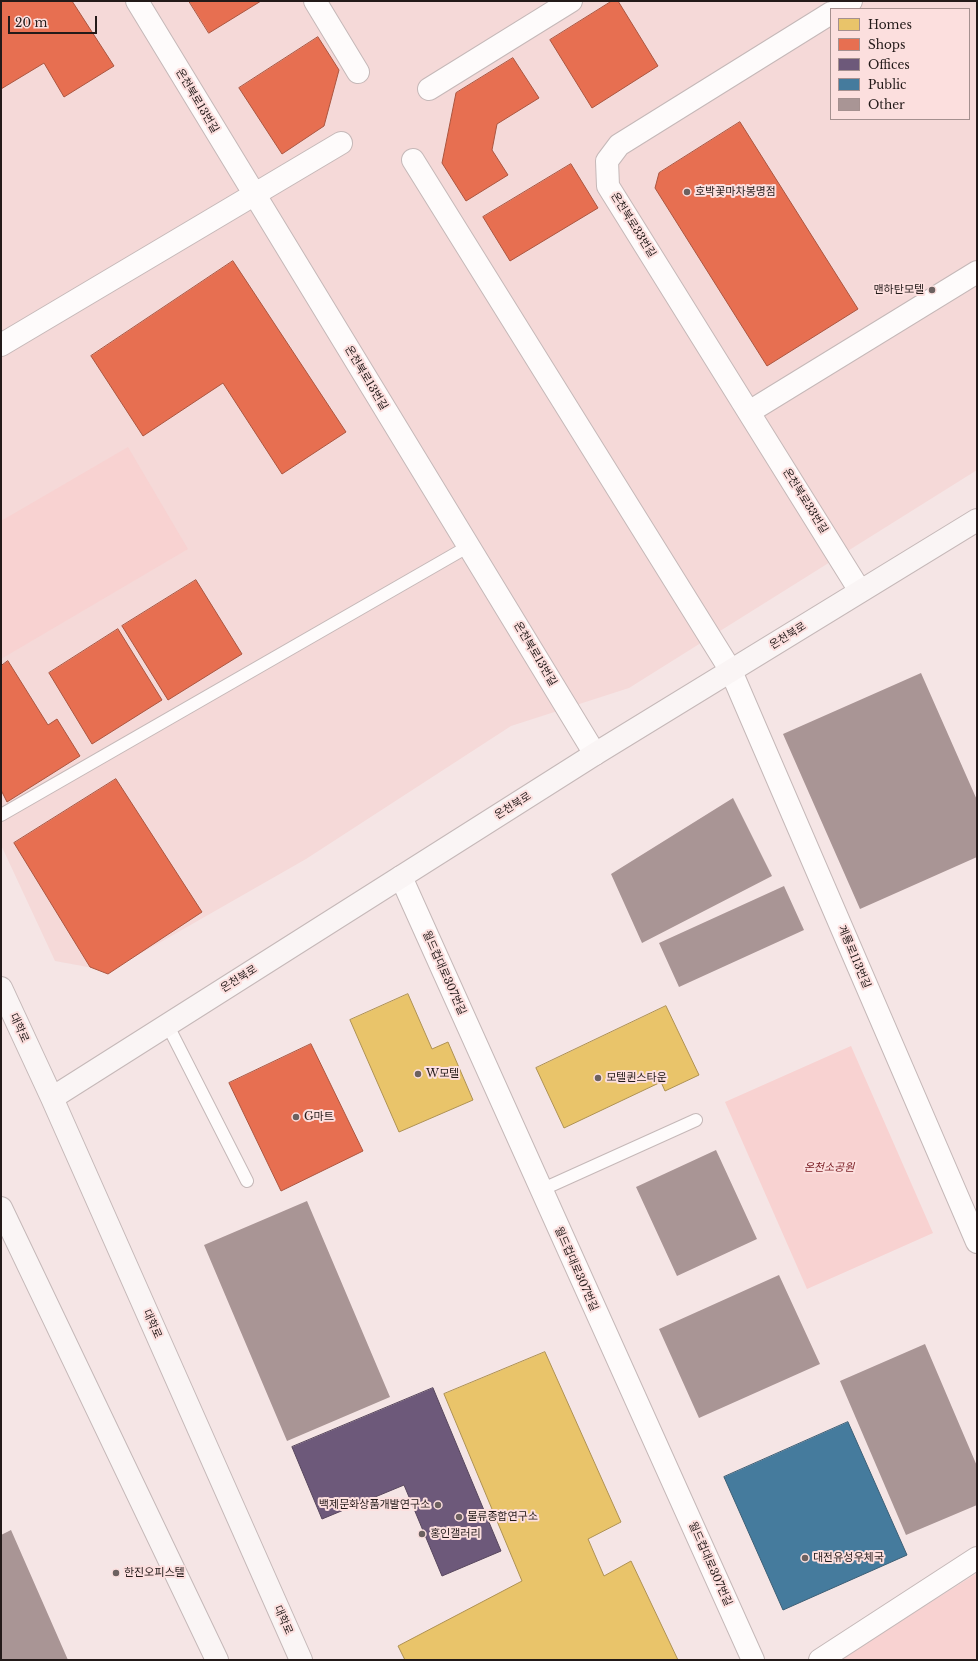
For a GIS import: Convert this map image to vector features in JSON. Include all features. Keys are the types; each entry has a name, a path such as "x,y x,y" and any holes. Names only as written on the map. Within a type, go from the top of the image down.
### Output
{"street":[{"name":"온천북로13번길","path":"137,1 595,754"},
{"path":"315,1 358,72"},
{"path":"429,89 571,1"},
{"path":"840,8 851,1"},
{"name":"온천북로33번길","path":"830,14 619,145 608,161 608,186 860,591"},
{"path":"1,345 341,143"},
{"name":"계룡로113번길","path":"413,160 731,671 977,1242"},
{"path":"749,412 977,272"},
{"name":"온천북로","path":"52,1098 595,754 977,520"},
{"name":"월드컵대로307번길","path":"401,877 753,1660"},
{"name":"대학로","path":"1,988 52,1098 301,1660"},
{"path":"1,1208 217,1660"},
{"path":"820,1660 977,1558"}],"lane":[{"path":"1,815 469,546"},
{"path":"167,1024 246,1181"},
{"path":"541,1190 696,1120"}],"shaded area":[{"path":"1,1 977,1 977,470 629,688 511,726 306,859 110,971 55,961 1,845"}],"green space":[{"path":"128,447 188,549 1,659 1,521"},
{"name":"온천소공원","path":"851,1046 933,1233 807,1289 725,1102"},
{"path":"977,1573 977,1660 839,1660"}],"building: Homes":[{"name":"W모텔","path":"408,994 432,1049 448,1042 473,1100 399,1132 350,1020"},
{"path":"666,1006 699,1075 665,1091 661,1082 564,1128 536,1068"},
{"path":"545,1352 621,1522 588,1539 604,1576 631,1561 678,1660 405,1660 398,1646 522,1581 444,1394"}],"building: Shops":[{"path":"1,1 72,1 114,66 64,97 44,63 1,89"},
{"path":"189,1 261,1 209,33"},
{"path":"612,1 618,1 658,66 592,108 550,40"},
{"path":"318,37 339,70 324,126 282,154 239,88"},
{"path":"513,58 539,98 497,124 492,150 508,175 466,201 442,163 456,93"},
{"path":"740,122 858,309 767,366 655,188 659,173"},
{"path":"571,164 598,208 510,261 483,217"},
{"path":"233,261 346,432 282,474 223,383 143,436 91,356"},
{"path":"196,580 242,654 168,700 122,626"},
{"path":"118,629 162,700 92,744 49,673"},
{"path":"8,661 48,725 57,719 80,756 7,802 1,790 1,666"},
{"path":"116,779 202,912 108,974 90,967 14,843"},
{"name":"G마트","path":"311,1044 363,1151 281,1191 229,1083"}],"building: Offices":[{"path":"433,1388 501,1551 442,1576 404,1485 322,1519 292,1447"}],"building: Public":[{"path":"848,1422 907,1555 783,1610 724,1477"}],"building: Other":[{"path":"921,673 977,800 977,857 860,909 783,734"},
{"path":"733,798 772,876 642,943 611,874"},
{"path":"784,886 804,930 679,987 659,943"},
{"path":"716,1150 757,1239 677,1276 636,1187"},
{"path":"307,1201 390,1397 287,1441 204,1245"},
{"path":"779,1275 820,1364 699,1418 659,1329"},
{"path":"925,1344 977,1466 977,1505 906,1535 840,1381"},
{"path":"11,1530 68,1660 1,1660 1,1535"}],"place":[{"name":"호박꽃마차봉명점","path":"687,192"},
{"name":"맨하탄모텔","path":"932,290"},
{"name":"W모텔","path":"418,1074"},
{"name":"모텔퀸스타운","path":"598,1078"},
{"name":"G마트","path":"296,1117"},
{"name":"백제문화상품개발연구소","path":"438,1505"},
{"name":"물류종합연구소","path":"459,1517"},
{"name":"홍인갤러리","path":"422,1534"},
{"name":"대전유성우체국","path":"805,1558"},
{"name":"한진오피스텔","path":"116,1573"}]}
